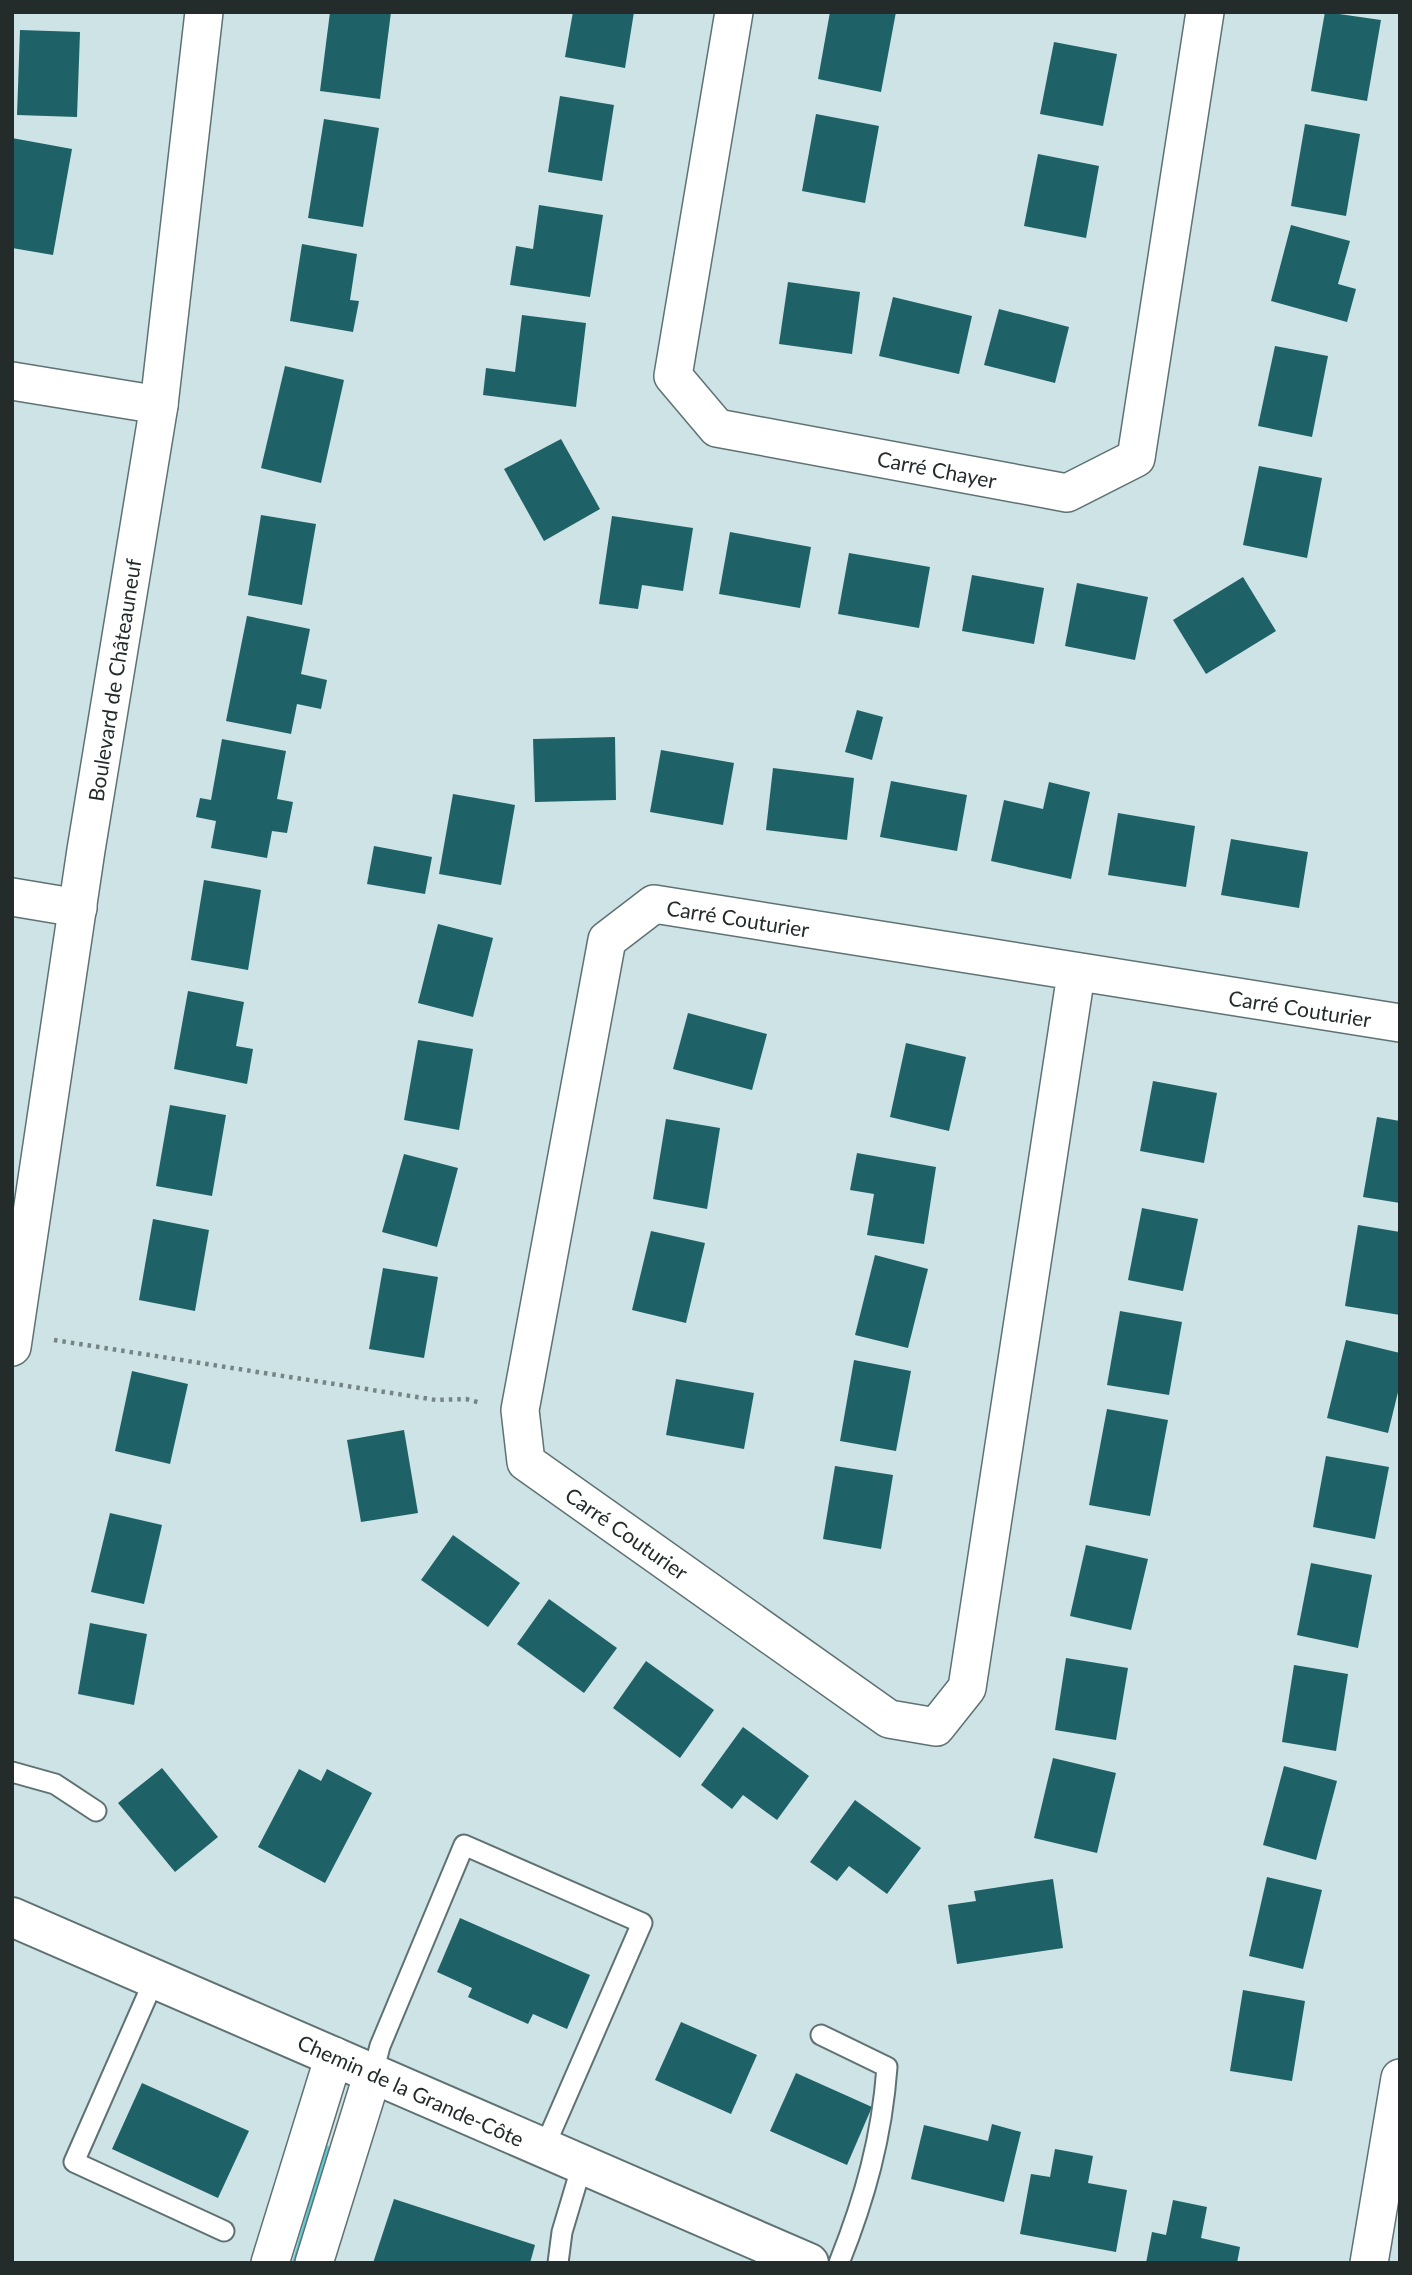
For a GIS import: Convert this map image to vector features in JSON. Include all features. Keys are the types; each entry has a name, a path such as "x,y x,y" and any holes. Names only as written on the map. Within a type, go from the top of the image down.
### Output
{"main road":[{"name":"Chemin de la Grande-Côte","path":"12,1917 809,2263"}],"street":[{"name":"Boulevard de Châteauneuf","path":"12,1347 78,908 159,405 204,12"},
{"name":"Carré Chayer","path":"734,12 673,376 717,428 1067,494 1136,458 1205,12"},
{"path":"12,380 159,405"},
{"path":"12,897 78,908"},
{"name":"Carré Couturier","path":"1076,974 967,1688 936,1727 890,1719 526,1462 520,1410 607,940 654,904 1076,974 1400,1023"},
{"path":"270,2263 334,2056"},
{"path":"314,2263 373,2073"},
{"path":"1369,2263 1400,2078"}],"lane":[{"path":"12,1772 55,1784 96,1811"},
{"path":"373,2073 380,2046 464,1845 642,1923 544,2148"},
{"path":"155,1978 74,2162 224,2231"},
{"path":"821,2035 887,2067 876,2156 866,2194 839,2263"},
{"path":"558,2263 562,2232 582,2165"}],"path":[{"path":"49,1340 436,1400 466,1399 488,1404"}],"shaded area":[{"path":"326,2145 330,2147 295,2263 292,2263"}],"building":[{"path":"330,12 391,12 380,99 320,91"},
{"path":"573,12 634,12 625,68 565,57"},
{"path":"830,12 896,12 881,92 818,79"},
{"path":"1325,12 1381,20 1367,101 1311,91"},
{"path":"20,30 80,32 77,117 17,115"},
{"path":"1054,42 1117,54 1103,126 1040,114"},
{"path":"560,96 614,105 602,181 548,172"},
{"path":"816,114 879,126 865,203 802,191"},
{"path":"324,119 379,128 363,227 308,218"},
{"path":"1305,124 1360,134 1346,216 1291,206"},
{"path":"12,138 72,149 53,255 12,248"},
{"path":"1038,154 1099,166 1086,238 1024,226"},
{"path":"539,205 603,215 590,297 510,285 516,246 533,249"},
{"path":"1291,225 1350,241 1338,284 1356,289 1347,322 1271,301"},
{"path":"302,244 357,254 350,300 359,301 353,332 290,321"},
{"path":"788,282 860,292 852,354 779,344"},
{"path":"893,297 972,316 959,374 879,356"},
{"path":"999,309 1069,327 1055,383 984,365"},
{"path":"522,315 586,323 576,407 483,395 486,368 515,372"},
{"path":"1275,346 1328,356 1312,437 1258,426"},
{"path":"285,366 344,380 321,483 261,468"},
{"path":"561,439 600,509 544,541 504,469"},
{"path":"1259,466 1322,478 1307,558 1243,545"},
{"path":"261,515 316,524 302,605 248,595"},
{"path":"612,516 693,528 683,591 642,585 638,609 599,604"},
{"path":"730,532 811,547 800,608 719,594"},
{"path":"849,553 930,567 919,628 838,614"},
{"path":"972,575 1044,588 1034,644 962,631"},
{"path":"1243,577 1276,631 1206,674 1173,620"},
{"path":"1077,583 1148,597 1135,660 1065,646"},
{"path":"247,616 310,629 301,674 327,680 321,709 297,704 291,734 226,721"},
{"path":"857,710 883,717 872,760 845,752"},
{"path":"615,737 616,800 535,802 533,739"},
{"path":"222,739 286,751 277,799 293,802 287,833 272,831 267,858 211,848 216,821 196,817 200,798 211,800"},
{"path":"661,750 734,763 723,825 650,812"},
{"path":"773,768 854,778 847,840 766,830"},
{"path":"891,781 967,795 957,851 880,837"},
{"path":"1049,782 1090,792 1071,879 991,861 1004,800 1043,809"},
{"path":"453,794 515,805 501,885 439,874"},
{"path":"1118,813 1195,826 1186,887 1108,875"},
{"path":"1231,839 1308,852 1299,908 1221,895"},
{"path":"374,846 432,857 425,894 367,884"},
{"path":"204,880 261,890 248,970 191,960"},
{"path":"438,924 493,938 473,1017 418,1003"},
{"path":"188,991 244,1002 236,1046 253,1049 247,1084 174,1069"},
{"path":"688,1013 767,1034 752,1090 673,1069"},
{"path":"418,1040 473,1049 459,1130 404,1120"},
{"path":"906,1043 966,1057 949,1131 890,1117"},
{"path":"1153,1081 1217,1093 1204,1163 1140,1151"},
{"path":"170,1105 226,1115 212,1196 156,1186"},
{"path":"1377,1117 1400,1121 1400,1203 1363,1197"},
{"path":"666,1119 720,1128 707,1209 653,1199"},
{"path":"857,1153 936,1167 924,1244 867,1235 874,1194 850,1190"},
{"path":"404,1154 458,1168 437,1247 382,1232"},
{"path":"1142,1208 1198,1219 1183,1291 1128,1280"},
{"path":"153,1219 209,1230 195,1311 139,1300"},
{"path":"1358,1225 1400,1232 1400,1315 1345,1306"},
{"path":"651,1231 705,1243 686,1323 632,1310"},
{"path":"875,1255 928,1269 908,1348 855,1335"},
{"path":"383,1268 438,1277 424,1358 369,1349"},
{"path":"1120,1311 1182,1322 1169,1395 1107,1385"},
{"path":"1346,1340 1400,1353 1400,1384 1388,1433 1327,1418"},
{"path":"854,1360 911,1371 896,1451 840,1441"},
{"path":"132,1371 188,1384 170,1464 115,1451"},
{"path":"676,1379 754,1393 744,1449 666,1435"},
{"path":"1107,1409 1168,1420 1150,1516 1089,1505"},
{"path":"404,1430 418,1513 361,1522 347,1440"},
{"path":"1326,1456 1389,1467 1375,1539 1313,1527"},
{"path":"835,1466 893,1475 881,1549 823,1539"},
{"path":"110,1513 162,1525 144,1604 91,1592"},
{"path":"453,1535 520,1583 488,1627 421,1580"},
{"path":"1086,1545 1148,1559 1131,1630 1070,1616"},
{"path":"1311,1563 1372,1575 1358,1648 1297,1635"},
{"path":"549,1599 617,1648 584,1693 517,1644"},
{"path":"90,1623 147,1634 134,1705 78,1694"},
{"path":"1066,1658 1128,1668 1116,1740 1055,1730"},
{"path":"646,1661 714,1710 680,1758 613,1708"},
{"path":"1294,1665 1348,1674 1336,1751 1282,1742"},
{"path":"743,1727 809,1776 777,1820 743,1795 732,1809 701,1785"},
{"path":"1053,1758 1116,1773 1097,1853 1034,1838"},
{"path":"1284,1766 1337,1781 1316,1860 1263,1845"},
{"path":"162,1768 218,1837 175,1872 118,1803"},
{"path":"299,1769 321,1781 327,1769 372,1793 325,1883 258,1847"},
{"path":"855,1800 921,1848 887,1894 849,1866 837,1881 810,1862"},
{"path":"1267,1877 1322,1890 1303,1969 1249,1956"},
{"path":"1053,1879 1063,1948 957,1964 948,1905 976,1901 974,1891"},
{"path":"460,1918 590,1975 567,2029 533,2014 528,2024 468,1997 472,1988 437,1972"},
{"path":"1243,1990 1305,2001 1292,2081 1230,2071"},
{"path":"681,2022 757,2055 731,2114 655,2080"},
{"path":"796,2073 872,2107 847,2165 770,2131"},
{"path":"142,2083 249,2131 218,2198 112,2149"},
{"path":"992,2124 1021,2132 1004,2202 911,2179 924,2125 988,2141"},
{"path":"1055,2149 1093,2156 1088,2183 1127,2190 1116,2252 1020,2234 1031,2174 1050,2177"},
{"path":"394,2199 535,2245 530,2263 373,2263"},
{"path":"1173,2200 1207,2207 1201,2238 1240,2247 1237,2263 1146,2263 1152,2232 1166,2235"}]}
